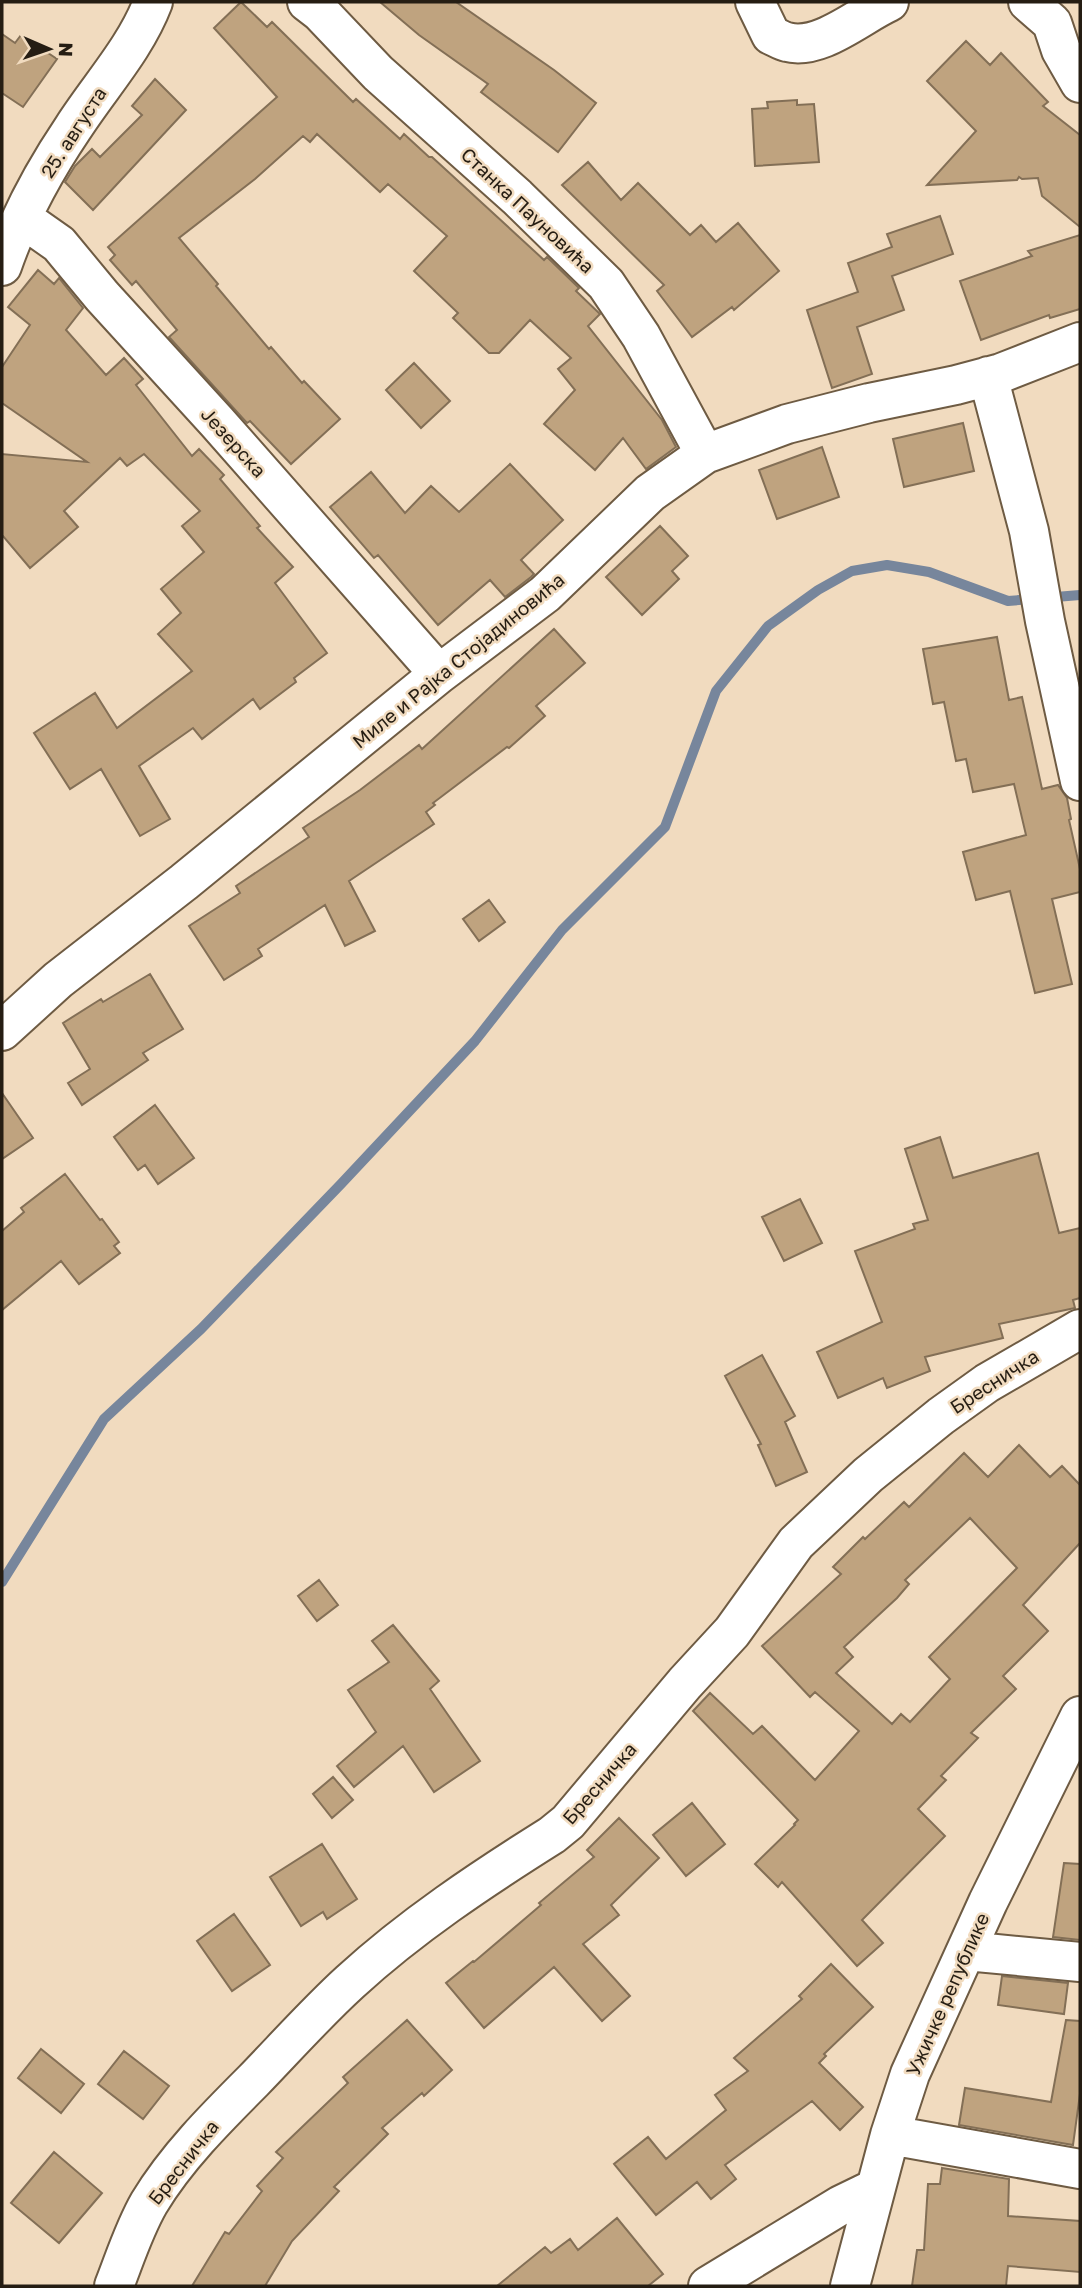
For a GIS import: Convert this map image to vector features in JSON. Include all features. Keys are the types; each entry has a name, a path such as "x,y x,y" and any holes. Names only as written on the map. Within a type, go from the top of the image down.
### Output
{"street":[{"name":"25. августа","path":"2,266 22,218 52,161 127,51 155,2"},
{"name":"Станка Пауновића","path":"307,2 320,12 378,73 517,197 606,284 642,335 705,454"},
{"path":"755,2 771,35 793,43 825,37 889,2"},
{"path":"1028,2 1052,23 1061,50 1080,83"},
{"name":"Језерска","path":"22,218 59,244 102,296 439,674"},
{"name":"Миле и Рајка Стојадиновића","path":"2,1031 58,980 193,875 439,674 545,594 650,493 705,454 787,424 988,376 1032,362 1080,342"},
{"path":"988,376 1029,531 1045,621 1080,781"},
{"name":"Бресничка","path":"114,2286 137,2227 156,2193 190,2149 305,2026 351,1981 400,1941 444,1907 568,1822 685,1683 732,1632 796,1543 868,1475 987,1383 1080,1329"},
{"name":"Ужичке републике","path":"850,2286 890,2135 910,2074 966,1951 1080,1716"},
{"path":"966,1951 1080,1962"},
{"path":"890,2135 1080,2169"},
{"path":"708,2286 841,2205 876,2188"}],"building":[{"path":"241,2 267,27 272,22 353,102 356,99 400,139 404,134 432,157 544,260 547,257 579,288 576,291 600,314 588,326 662,420 676,447 646,469 623,438 595,470 544,424 575,390 558,369 571,358 530,320 499,353 489,353 453,318 458,313 414,271 447,236 388,184 380,192 317,134 310,142 303,136 255,179 179,238 269,349 271,347 302,383 304,381 340,419 291,464 250,421 247,423 169,337 177,330 136,281 132,285 110,260 115,255 108,247 277,97 214,28"},
{"path":"380,2 456,2 554,70 596,103 558,152 481,92 488,84 419,35"},
{"path":"2,34 15,43 21,35 57,59 23,107 2,93"},
{"path":"966,41 990,65 1001,53 1048,102 1043,106 1080,135 1080,227 1042,196 1038,178 1019,177 1017,180 927,185 976,131 927,81"},
{"path":"155,79 186,110 93,210 65,182 75,166 92,149 100,157 142,115 132,106"},
{"path":"797,100 797,105 814,104 819,162 755,166 752,109 768,108 767,102"},
{"path":"588,162 621,200 638,183 690,235 701,225 716,242 738,223 779,271 734,310 732,307 692,337 657,291 664,285 562,185"},
{"path":"940,216 953,254 892,276 904,310 857,327 872,374 832,388 807,310 858,292 848,263 892,247 887,234"},
{"path":"1080,235 1080,309 1050,318 1049,315 981,340 960,281 1032,256 1028,251"},
{"path":"38,270 54,284 59,278 83,308 66,330 106,375 124,358 143,379 136,385 192,456 199,449 224,475 220,479 260,526 257,528 293,567 275,583 327,653 294,678 296,682 260,709 253,699 202,739 193,728 139,766 170,819 140,836 101,769 70,789 34,733 95,693 117,728 192,671 158,634 181,613 161,589 204,552 182,526 200,511 144,454 127,466 120,458 64,511 78,527 30,568 2,535 2,454 87,462 2,403 2,367 30,325 8,307"},
{"path":"414,363 450,401 421,428 386,390"},
{"path":"963,423 974,471 904,487 893,439"},
{"path":"822,447 839,497 777,519 759,470"},
{"path":"510,464 563,520 521,560 534,574 531,577 505,597 490,580 438,625 378,555 374,558 330,507 371,472 405,513 431,486 459,512"},
{"path":"660,526 688,556 672,571 679,579 642,615 606,577"},
{"path":"554,629 585,663 536,706 545,716 509,748 433,803 435,805 426,812 434,824 349,881 375,931 345,946 325,905 258,949 262,956 224,980 189,926 240,893 236,886 309,837 303,828 360,790 419,745 422,749"},
{"path":"997,637 1009,700 1022,697 1042,789 1058,785 1067,798 1080,869 1080,892 1052,899 1072,984 1035,993 1010,891 976,900 963,852 1026,835 1014,784 973,792 966,759 956,761 944,702 933,704 923,649"},
{"path":"489,900 505,922 479,941 463,919"},
{"path":"150,974 183,1029 143,1053 148,1060 82,1105 68,1083 90,1069 63,1023 101,999 103,1002"},
{"path":"2,1093 33,1138 2,1159"},
{"path":"155,1105 194,1158 158,1184 145,1165 138,1170 114,1137"},
{"path":"940,1137 953,1178 1038,1153 1059,1233 1080,1228 1080,1298 1073,1300 1075,1308 999,1324 1003,1338 925,1357 930,1371 887,1388 883,1378 838,1398 817,1352 882,1322 855,1251 915,1229 913,1224 928,1220 905,1149"},
{"path":"65,1174 119,1242 114,1246 120,1253 79,1284 61,1261 2,1310 2,1231 24,1212 21,1208"},
{"path":"800,1199 822,1243 784,1261 762,1217"},
{"path":"762,1355 795,1416 785,1422 807,1472 776,1486 758,1445 761,1444 725,1376"},
{"path":"1019,1445 1050,1477 1062,1466 1080,1485 1080,1543 1023,1605 1048,1631 1003,1676 1016,1689 971,1733 978,1738 941,1776 946,1780 918,1809 945,1836 862,1920 883,1943 857,1966 782,1882 778,1887 755,1864 798,1820 693,1711 710,1693 753,1734 762,1726 815,1780 859,1731 815,1692 810,1697 762,1646 841,1574 833,1567 863,1537 865,1539 904,1502 909,1507 964,1453 988,1477","holes":["970,1518 1017,1568 929,1657 950,1679 910,1722 901,1714 892,1724 836,1673 853,1657 844,1647 897,1598 909,1584 905,1580"]},
{"path":"319,1580 338,1605 317,1621 298,1596"},
{"path":"393,1625 439,1681 430,1689 480,1761 434,1792 403,1746 354,1787 337,1766 376,1732 348,1690 389,1662 372,1641"},
{"path":"333,1777 353,1800 332,1818 313,1794"},
{"path":"692,1803 725,1844 686,1876 653,1835"},
{"path":"619,1818 659,1858 611,1905 619,1915 583,1944 630,1996 602,2021 554,1967 484,2028 446,1983 541,1905 539,1903 594,1857 587,1850"},
{"path":"322,1844 357,1899 327,1919 323,1912 301,1926 270,1877"},
{"path":"1064,1863 1080,1864 1080,1940 1053,1937"},
{"path":"234,1914 270,1965 232,1991 197,1941"},
{"path":"831,1964 873,2007 824,2054 826,2056 819,2063 863,2107 840,2130 812,2101 725,2165 736,2179 711,2199 697,2182 656,2215 614,2164 648,2137 666,2159 726,2110 715,2095 748,2071 734,2058 802,1999 799,1996"},
{"path":"1002,1976 1068,1983 1064,2014 998,2005"},
{"path":"407,2020 452,2070 424,2096 422,2093 382,2128 388,2134 334,2187 339,2191 292,2241 265,2286 192,2286 225,2232 229,2234 262,2191 257,2186 283,2158 276,2152 348,2083 343,2077"},
{"path":"1066,2020 1080,2021 1080,2094 1073,2145 959,2125 965,2088 1051,2102"},
{"path":"41,2049 84,2084 61,2113 18,2078"},
{"path":"124,2051 169,2086 143,2119 98,2084"},
{"path":"54,2152 102,2193 59,2243 11,2203"},
{"path":"942,2168 1009,2179 1008,2216 1080,2221 1080,2272 1008,2266 1006,2286 912,2286 917,2250 924,2250 928,2184 940,2184"},
{"path":"617,2218 663,2274 648,2286 497,2286 545,2247 551,2253 570,2239 578,2250"}],"waterway":[{"path":"2,1582 104,1419 201,1329 341,1184 475,1041 562,930 665,827 716,691 768,626 818,590 852,571 887,565 929,572 1008,601 1080,595"}]}
